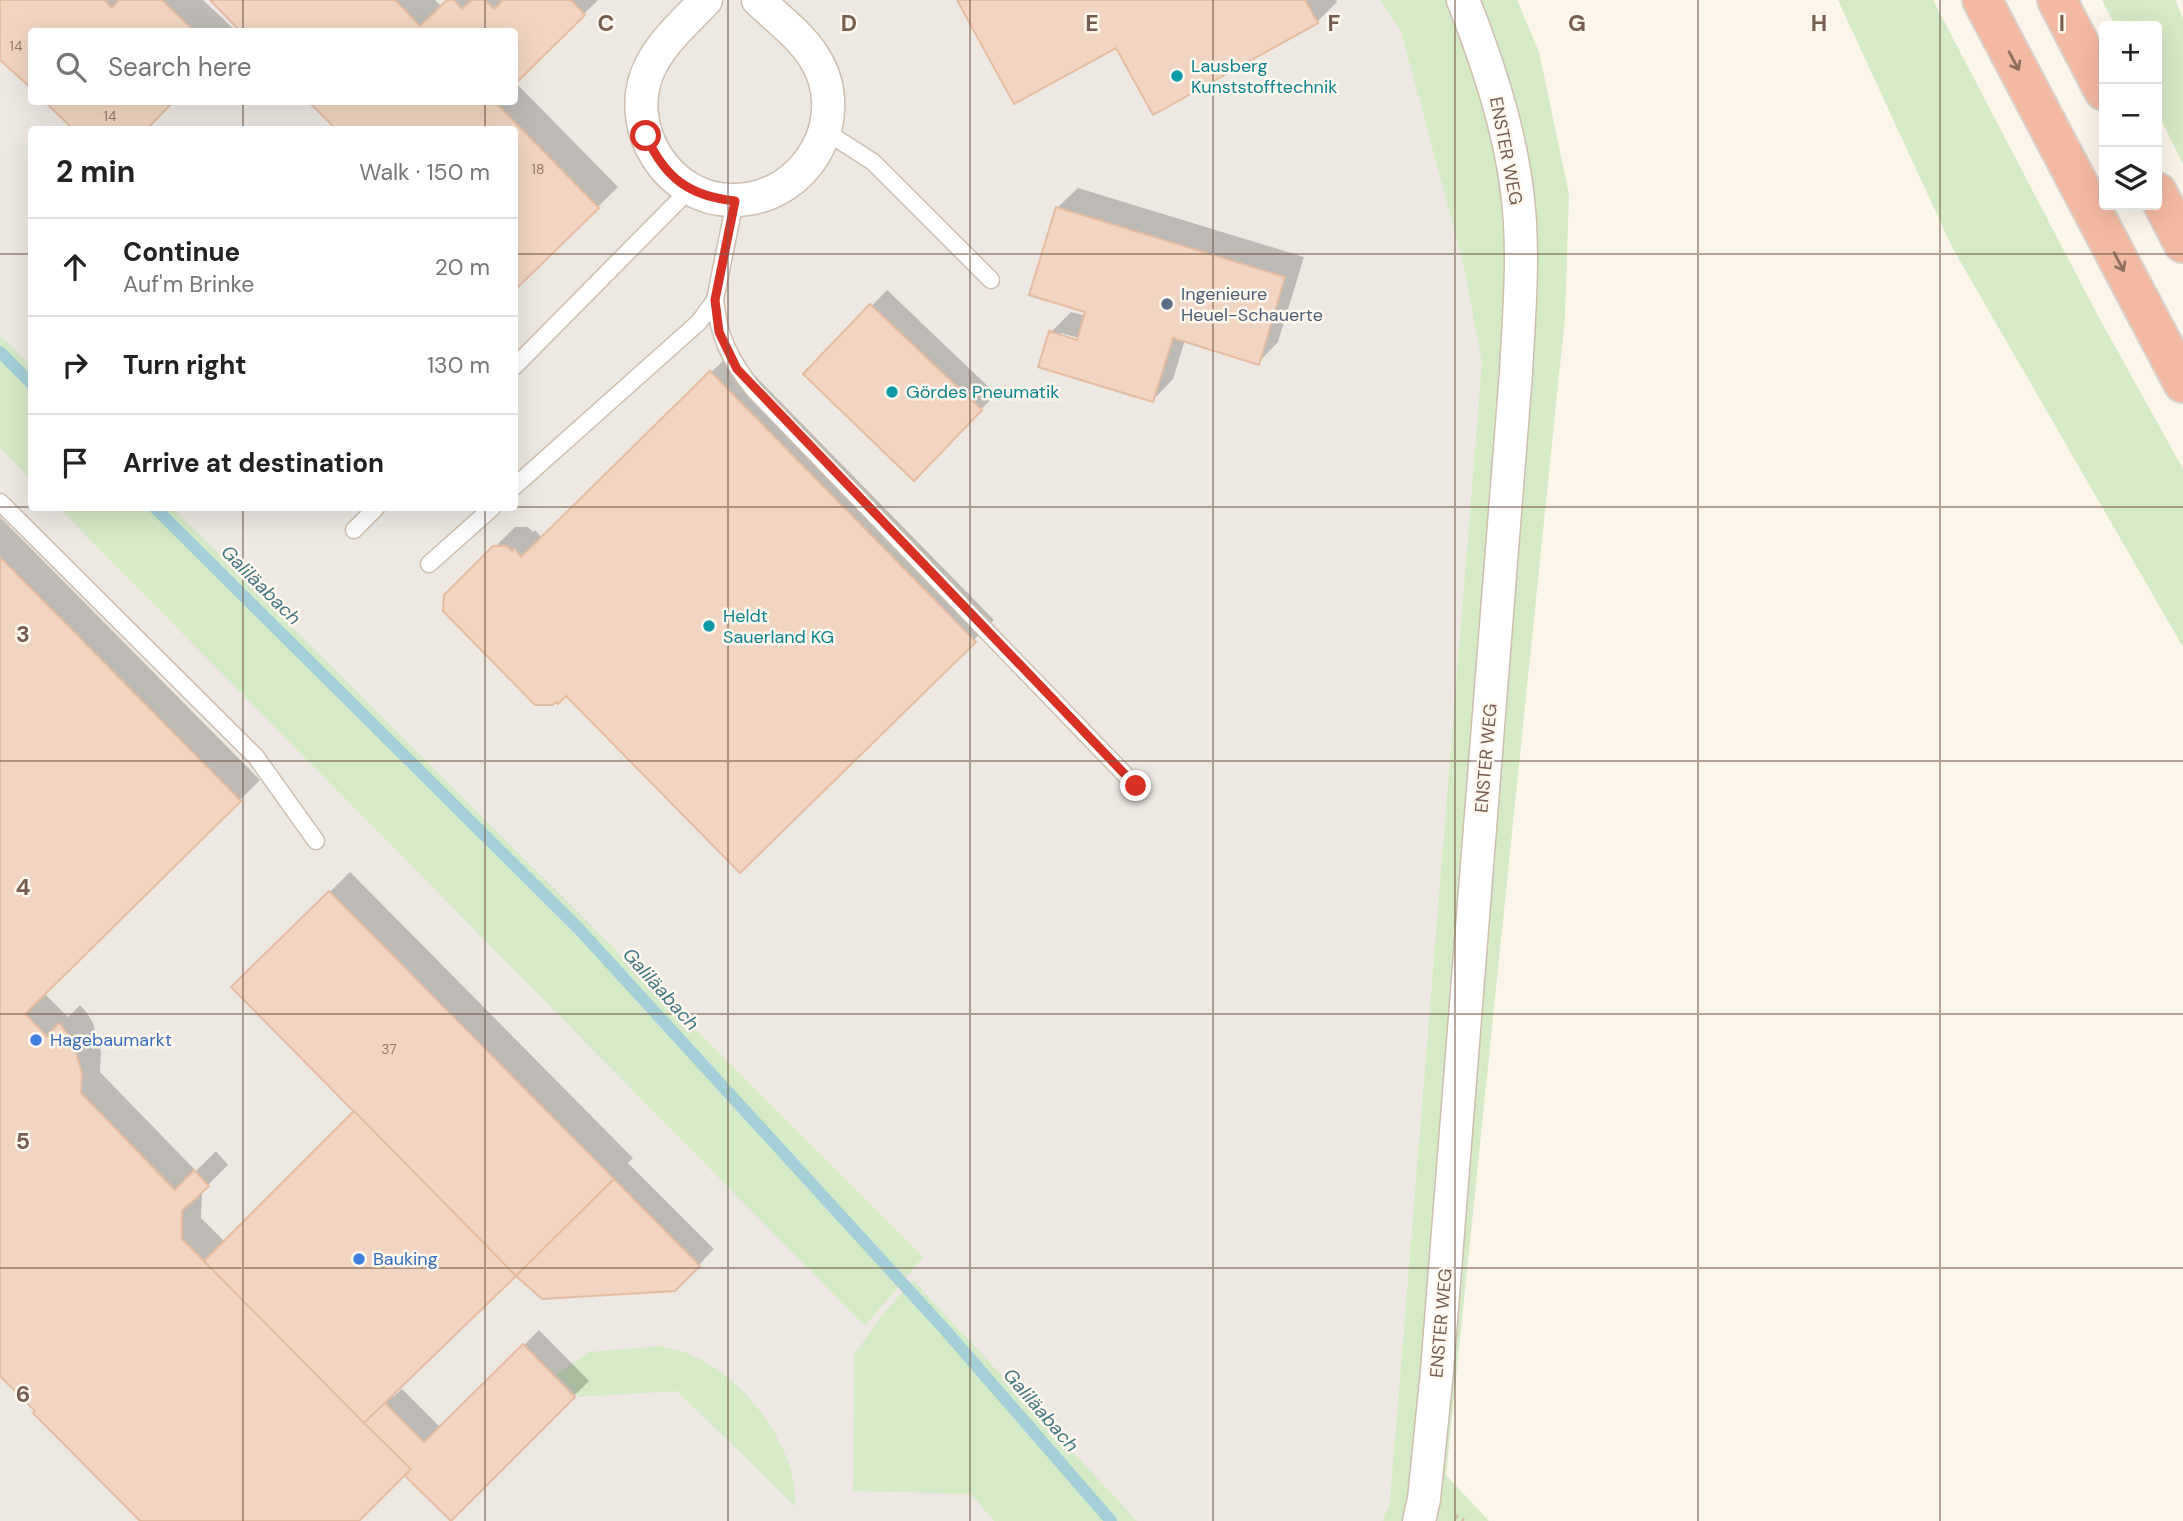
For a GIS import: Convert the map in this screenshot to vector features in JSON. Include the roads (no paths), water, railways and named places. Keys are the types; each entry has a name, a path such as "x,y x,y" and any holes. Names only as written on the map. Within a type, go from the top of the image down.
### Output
{"highway":[{"path":"1982,0 2183,383"},
{"path":"2057,0 2100,84"},
{"path":"2162,202 2183,243"}],"street":[{"path":"706,0 663,46 650,66 643,89 641,112 646,136 656,157 671,175 690,189 712,198 735,201 759,198 780,189 799,175 815,155 825,131 828,107 825,81 815,58 799,38 758,0"},
{"name":"ENSTER WEG","path":"1419,1521 1424,1499 1437,1371 1516,373 1521,274 1517,191 1501,113 1483,52 1463,0"}],"lane":[{"path":"825,131 873,162 991,281"},
{"path":"518,363 690,189"},
{"path":"735,201 715,300 719,332 737,369 754,390 1136,786"},
{"path":"518,483 699,322 715,300"},
{"path":"0,502 256,757 316,841"},
{"path":"354,530 373,511"},
{"path":"429,564 489,511"}],"waterway":[{"name":"Galiläabach","path":"0,352 28,380"},
{"name":"Galiläabach","path":"158,511 579,929 947,1332 1111,1521"}],"place":[{"name":"Lausberg Kunststofftechnik","path":"1177,76"},
{"name":"Ingenieure Heuel-Schauerte","path":"1167,304"},
{"name":"Gördes Pneumatik","path":"892,392"},
{"name":"Heldt Sauerland KG","path":"709,626"},
{"name":"Hagebaumarkt","path":"36,1040"},
{"name":"Bauking","path":"359,1259"}]}
